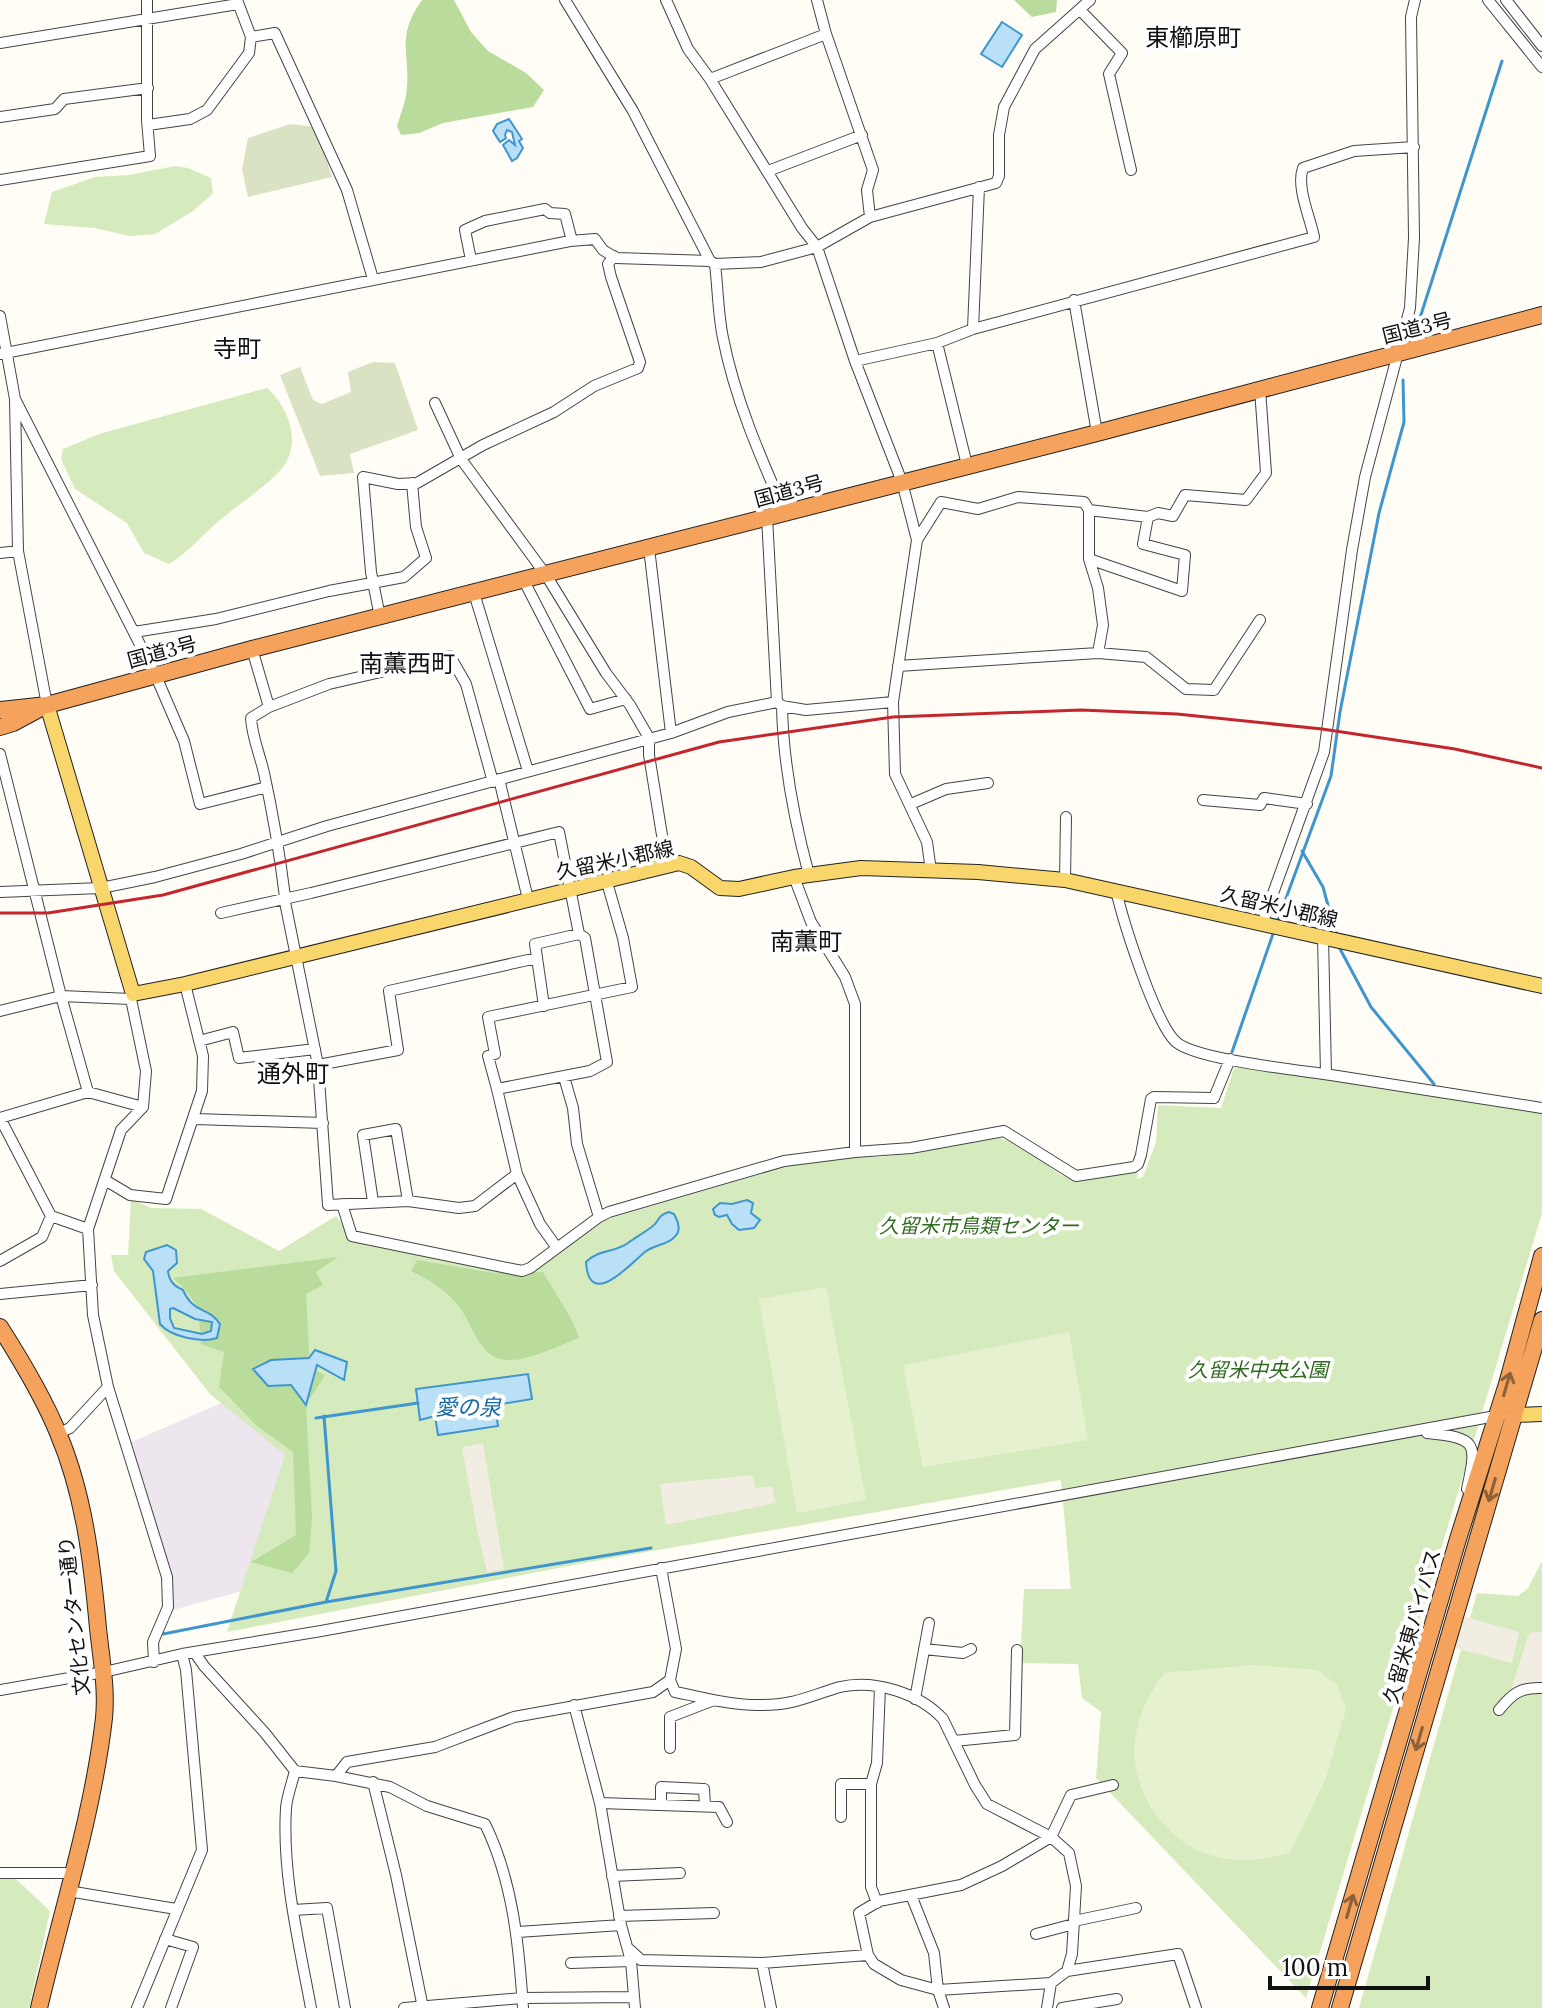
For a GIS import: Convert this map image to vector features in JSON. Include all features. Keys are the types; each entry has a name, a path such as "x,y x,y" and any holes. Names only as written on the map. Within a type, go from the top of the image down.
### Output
{"highway":[{"name":"国道3号","path":"0,710 47,705 155,674 1097,433 1542,315"},
{"name":"国道3号","path":"0,727 47,705"},
{"name":"久留米東バイパス","path":"1320,2008 1542,1256"},
{"name":"久留米東バイパス","path":"1340,2008 1542,1320"},
{"name":"文化センター通り","path":"0,1327 59,1433 82,1511 104,1672 100,1743 39,2008"}],"main road":[{"path":"47,705 132,997"},
{"name":"久留米小郡線","path":"132,997 679,863 691,867 720,888 739,889 861,868 1065,880 1542,986"},
{"path":"1515,1415 1542,1414"}],"street":[{"path":"0,180 150,156 147,0"},
{"path":"565,0 633,111 712,263 723,338 738,395 752,440 785,513"},
{"path":"666,0 688,49 817,247 855,361 902,482 917,540 893,702 895,774 927,842 931,871"},
{"path":"817,0 873,170 867,190 870,217"},
{"path":"2,353 572,241 595,239 614,256 712,263 761,262 817,247 870,217 996,183 1004,107 1035,49 1090,0"},
{"path":"1262,924 1324,752 1365,477 1410,308 1414,147 1411,17 1415,0"},
{"path":"1488,0 1542,67"},
{"path":"0,43 238,2 251,37 249,53 207,110 190,119 148,125"},
{"path":"1509,4 1542,46"},
{"path":"1080,10 1122,53 1109,74 1131,170"},
{"path":"251,37 275,33 347,190 373,279"},
{"path":"710,79 826,34"},
{"path":"0,117 55,109 64,99 148,88"},
{"path":"768,171 862,135"},
{"path":"855,361 937,343 973,329 1074,300 1314,237 1302,186 1303,168 1354,151 1414,147"},
{"path":"973,329 979,187"},
{"path":"471,260 465,230 485,221 545,209 550,213 565,214 572,241"},
{"path":"380,617 373,584 363,477 398,484 417,483 483,445 554,412 594,386 638,368 640,362 608,264 614,256"},
{"path":"1074,300 1097,433"},
{"path":"0,316 2,353 15,399 155,674 184,741 200,804 267,787"},
{"path":"937,343 967,465"},
{"path":"1089,510 1148,517 1158,513 1173,516 1185,495 1246,500 1266,473 1260,389"},
{"path":"15,399 18,551 47,705"},
{"path":"435,403 461,459 546,575 649,738 667,866"},
{"path":"134,632 216,619 329,591 404,577 426,558 416,527 412,483"},
{"path":"917,540 941,502 978,509 1018,497 1084,502 1089,510 1089,559 1098,588 1103,625 1098,653"},
{"path":"767,517 783,754 805,910 845,977 855,1004 855,1152"},
{"path":"1089,559 1182,591 1185,555 1143,544 1148,517"},
{"path":"649,548 671,733"},
{"path":"0,553 18,551"},
{"path":"524,581 590,709 626,699"},
{"path":"474,593 528,771"},
{"path":"898,666 1098,653 1146,657 1186,689 1214,690 1260,620"},
{"path":"252,649 269,707"},
{"path":"517,1174 475,1206 459,1208 408,1201 328,1205 318,1065 267,787 251,718 269,707 329,684 450,656 466,684 515,841 528,899"},
{"path":"0,892 101,888 241,854 277,841 671,733 728,712 780,704 806,710 893,702"},
{"path":"0,754 88,1092"},
{"path":"911,804 946,789 988,783"},
{"path":"1203,800 1260,805 1264,798 1307,804"},
{"path":"0,806 13,803"},
{"path":"1065,880 1066,817"},
{"path":"221,913 559,832 579,934 585,938 607,1062 590,1071 497,1089"},
{"path":"557,1248 540,1224 517,1174 488,1056 495,1054 488,1017 632,987 623,938 606,879"},
{"path":"1116,890 1133,950 1164,1027 1178,1043 1197,1051 1275,1068 1542,1108"},
{"path":"544,1006 535,944 579,934"},
{"path":"1323,937 1326,1074"},
{"path":"318,1065 398,1050 389,991 537,958"},
{"path":"105,1180 130,1195 166,1199 202,1091 203,1056 185,984"},
{"path":"0,1011 61,996 132,997 146,1071 143,1107 121,1130 88,1229 93,1315 108,1387 167,1577 168,1607 153,1642 154,1662"},
{"path":"199,1041 233,1032 239,1058 315,1049"},
{"path":"342,1204 352,1236 513,1271 530,1268 599,1217 784,1161 911,1148 1004,1131 1076,1176 1134,1167 1141,1155 1151,1099 1214,1098 1230,1059"},
{"path":"564,1077 573,1108 577,1144 599,1217"},
{"path":"88,1229 51,1216 0,1118 88,1092 143,1107"},
{"path":"195,1119 323,1123"},
{"path":"373,1202 363,1135 396,1129 408,1201"},
{"path":"0,1261 42,1237 51,1216"},
{"path":"0,1294 92,1285"},
{"path":"59,1433 70,1428 108,1387"},
{"path":"0,1690 104,1672 182,1654 1497,1415 1515,1415"},
{"path":"1412,1432 1458,1437 1471,1444 1474,1453 1458,1539"},
{"path":"661,1568 676,1649 670,1680 675,1692 757,1706 794,1703 842,1686 880,1687 896,1689 937,1712 987,1804 1051,1837 1069,1853 1076,1886 1072,1954 1067,1971"},
{"path":"915,1699 929,1623"},
{"path":"924,1649 963,1653 971,1649"},
{"path":"954,1741 1015,1735 1017,1650"},
{"path":"195,1653 295,1771 373,1782 427,1806 485,1824 493,1841 518,1932 523,2003"},
{"path":"137,2008 202,1850 182,1654"},
{"path":"336,1776 347,1762 435,1747 514,1717 653,1692 670,1680"},
{"path":"877,1903 871,1887 871,1784 877,1763 880,1687"},
{"path":"1499,1710 1513,1693 1527,1687 1542,1688"},
{"path":"670,1748 670,1717 716,1699"},
{"path":"404,2008 634,2002 630,1955 620,1920 600,1803 574,1705"},
{"path":"295,1771 286,1805 293,1910 311,2008"},
{"path":"373,1782 396,1875 422,2006"},
{"path":"841,1817 841,1784 871,1784"},
{"path":"1113,1785 1071,1795 1051,1837 1002,1866 961,1885 877,1903 859,1913 868,1955 874,1964 901,1980 938,1990 1051,1983 1067,1971 1178,1954 1196,2008"},
{"path":"661,1805 661,1787 704,1789 705,1806"},
{"path":"600,1803 719,1807 727,1822"},
{"path":"0,1873 72,1873"},
{"path":"612,1876 680,1873"},
{"path":"68,1891 176,1909"},
{"path":"911,1895 934,1953 938,1990 944,2008"},
{"path":"293,1910 327,1908 345,2008"},
{"path":"1036,1934 1136,1908"},
{"path":"518,1932 714,1913"},
{"path":"165,1939 193,1947 171,2008"},
{"path":"571,1963 630,1955 641,1960 762,1963 868,1955"},
{"path":"762,1963 771,2008"},
{"path":"1047,2008 1051,1983"},
{"path":"1062,2008 1117,1999"}],"shaded area":[{"path":"247,1392 285,1430 306,1538 253,1588 173,1610 170,1581 129,1443"},
{"path":"483,1443 504,1569 487,1572 462,1447"},
{"path":"753,1475 755,1488 772,1486 776,1503 666,1525 660,1484"},
{"path":"1463,1616 1519,1632 1512,1663 1454,1648"},
{"path":"1534,1631 1542,1633 1542,1682 1526,1683 1511,1690 1528,1636"}],"green space":[{"path":"422,0 454,0 471,32 488,51 526,73 544,90 533,107 443,123 419,133 401,135 397,126 406,96 406,37"},
{"path":"1014,0 1057,0 1056,12 1032,17"},
{"path":"290,124 316,127 332,177 248,197 242,169 248,138"},
{"path":"175,166 211,178 213,193 193,211 155,234 129,236 95,228 44,224 52,192 95,177 129,175"},
{"path":"373,362 395,363 418,430 350,454 354,473 320,476 280,375 300,367 313,400 322,404 351,392 348,372"},
{"path":"267,388 281,404 290,425 289,457 271,480 169,564 144,553 127,523 75,489 61,459 63,449 99,434"},
{"name":"久留米中央公園","path":"1240,1064 1542,1112 1542,1213 1306,1998 1096,1778 1101,1712 1082,1698 1078,1664 1020,1663 1024,1589 1071,1589 1061,1480 595,1561 227,1632 285,1455 210,1394 114,1271 111,1255 128,1255 131,1199 151,1208 201,1209 279,1251 336,1216 353,1237 525,1276 605,1220 788,1166 839,1157 916,1153 999,1138 1019,1144 1061,1175 1077,1180 1138,1170 1137,1179 1143,1177 1156,1142 1158,1105 1221,1108 1234,1068"},
{"path":"338,1257 316,1272 323,1285 306,1294 310,1367 325,1375 306,1405 312,1518 309,1553 292,1573 251,1562 296,1535 293,1452 258,1427 219,1387 224,1352 201,1344 196,1307 188,1293 173,1278"},
{"path":"417,1260 494,1273 543,1272 572,1320 579,1338 526,1358 498,1358 483,1347 451,1298 435,1284 411,1271"},
{"path":"826,1287 866,1500 797,1513 759,1299"},
{"path":"1069,1332 1088,1440 923,1467 903,1365"},
{"path":"1542,1561 1542,2008 1359,2008 1477,1593 1518,1596 1528,1588"},
{"path":"1252,1665 1318,1670 1337,1685 1346,1709 1326,1778 1290,1853 1248,1860 1229,1859 1194,1848 1164,1824 1150,1806 1140,1783 1135,1740 1145,1705 1164,1673"},
{"path":"0,1878 16,1879 50,1911 29,2008 0,2008"}],"water":[{"path":"1002,22 1022,35 1002,67 981,54"},
{"path":"509,119 522,139 519,141 523,148 512,161 503,145 509,140 515,145 512,132 507,130 506,138 500,142 493,131 497,124"},
{"path":"747,1200 753,1203 751,1213 760,1220 754,1228 739,1230 727,1215 715,1215 713,1209 720,1203"},
{"path":"669,1212 674,1214 679,1228 672,1239 649,1249 612,1280 595,1283 589,1276 586,1262 623,1246"},
{"path":"167,1245 176,1250 177,1263 168,1271 170,1278 196,1307 220,1324 217,1338 187,1338 160,1324 153,1271 144,1259 146,1252","holes":["170,1309 212,1322 211,1331 202,1334 174,1328"]},
{"path":"315,1350 347,1362 344,1380 317,1365 306,1405 291,1385 268,1386 253,1369 271,1360 309,1358"},
{"name":"愛の泉","path":"528,1374 532,1399 495,1405 498,1426 438,1435 435,1416 420,1420 416,1389"}],"waterway":[{"path":"1419,321 1502,61"},
{"path":"1278,920 1331,776 1340,712 1379,513 1404,422 1403,380"},
{"path":"1302,851 1323,887 1336,935"},
{"path":"1232,1052 1274,931"},
{"path":"1339,947 1371,1007 1434,1084"},
{"path":"316,1418 418,1403"},
{"path":"324,1416 336,1571 326,1602"},
{"path":"163,1634 326,1602 651,1548"}],"railway":[{"path":"0,913 48,913 163,895 719,742 893,717 1081,710 1177,714 1322,729 1455,749 1542,768"}],"district":[{"name":"東櫛原町","path":"1193,38"},
{"name":"寺町","path":"237,349"},
{"name":"南薫西町","path":"407,664"},
{"name":"南薫町","path":"806,942"},
{"name":"通外町","path":"293,1074"}],"park label":[{"name":"久留米市鳥類センター","path":"979,1226"}]}
